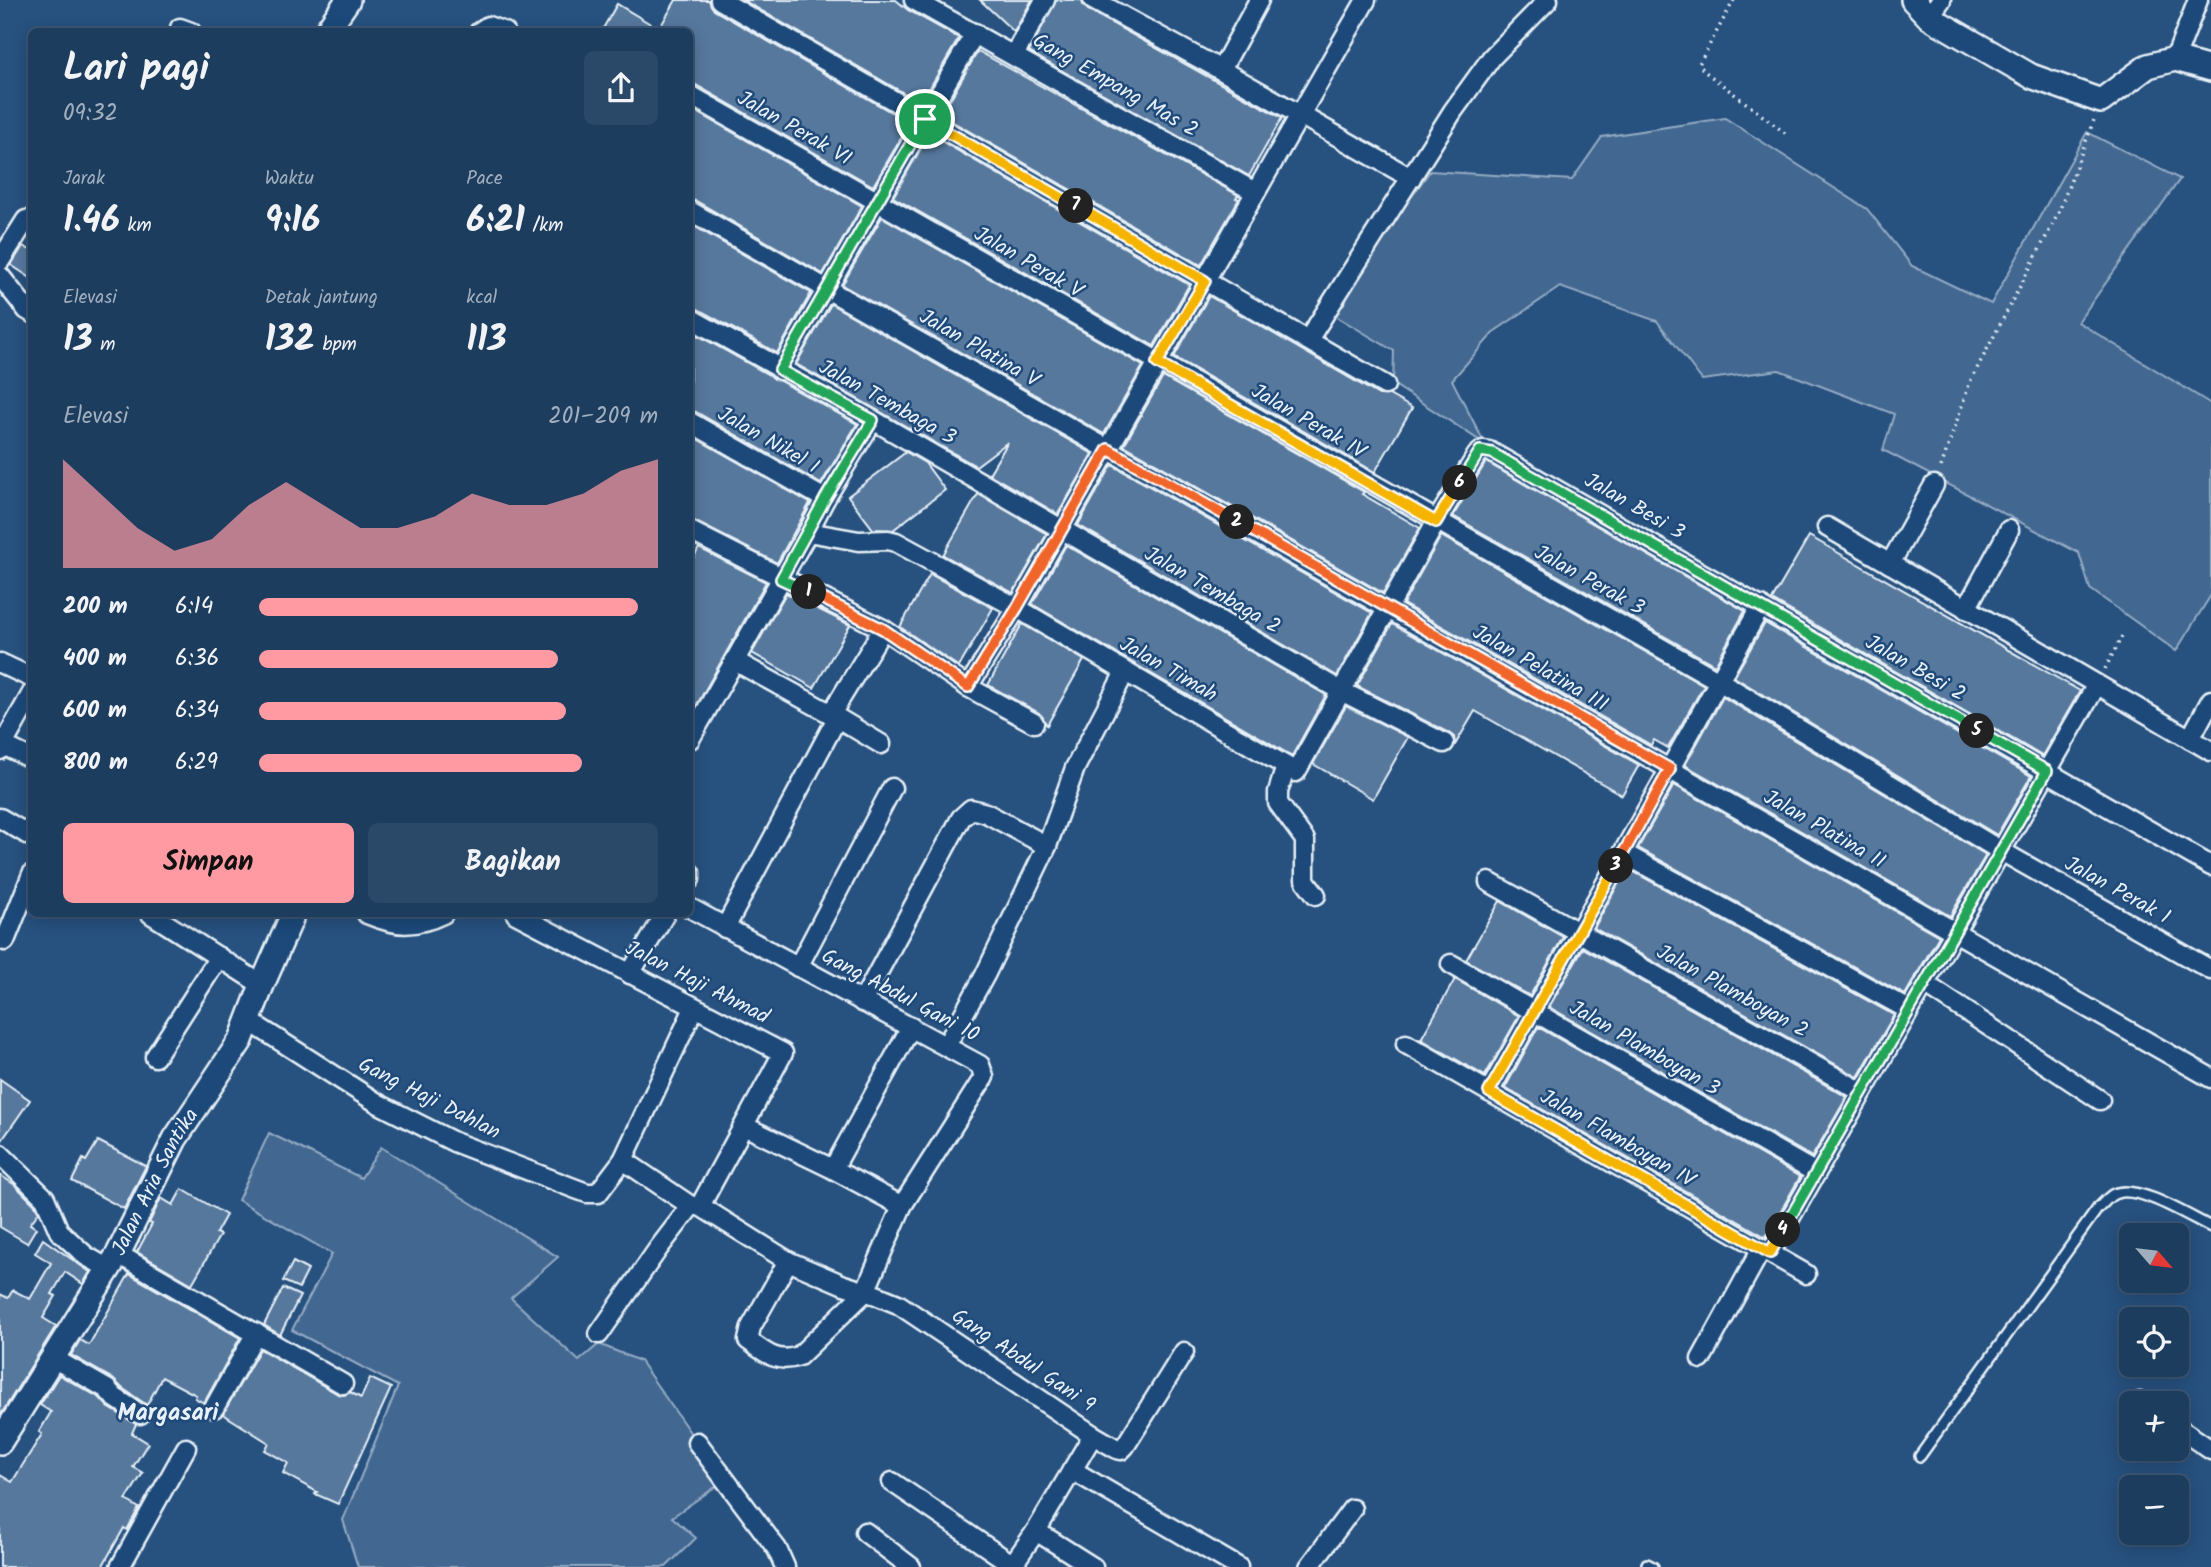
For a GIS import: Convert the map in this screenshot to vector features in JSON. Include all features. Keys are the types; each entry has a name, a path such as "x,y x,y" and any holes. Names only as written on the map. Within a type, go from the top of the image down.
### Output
{"street":[{"path":"330,28 348,0"},
{"name":"Gang Empang Mas 2","path":"914,0 1255,192"},
{"path":"1014,55 1045,0"},
{"path":"1093,0 1411,178"},
{"path":"1220,69 1259,0"},
{"path":"968,687 1017,608 1366,0"},
{"path":"1308,340 1452,111 1492,57 1548,0"},
{"path":"1913,0 1935,8 2031,76 2101,101 2148,66 2175,59 2211,69"},
{"path":"2175,59 2198,0"},
{"path":"722,1 1385,385"},
{"path":"780,370 975,33"},
{"name":"Jalan Perak VI","path":"693,97 877,203"},
{"name":"Jalan Perak V","path":"877,203 1157,363"},
{"name":"Jalan Platina V","path":"693,213 1388,608"},
{"path":"0,261 26,220"},
{"path":"0,276 28,311"},
{"name":"Jalan Tembaga 3","path":"693,320 873,420 1061,530"},
{"name":"Jalan Perak IV","path":"1157,363 1436,522"},
{"path":"693,734 825,499 873,420"},
{"name":"Jalan Nikel I","path":"693,424 825,499"},
{"name":"Jalan Besi 3","path":"1436,522 1477,455 1483,450 1760,606"},
{"path":"1890,564 1934,485"},
{"path":"1316,895 1305,880 1305,839 1278,803 1278,792 1341,691 1436,522"},
{"name":"Jalan Perak 3","path":"1436,522 1719,681 2001,851"},
{"path":"1827,527 2211,751"},
{"name":"Jalan Tembaga 2","path":"1061,530 1341,691 1444,743"},
{"path":"1966,609 2009,530"},
{"name":"Jalan Timah","path":"808,532 859,541 896,542 1017,608 1291,769"},
{"path":"693,539 883,629 968,687 1034,723"},
{"path":"1489,1092 1760,606"},
{"name":"Jalan Besi 2","path":"1760,606 2211,866"},
{"name":"Jalan Pelatina III","path":"1388,608 1670,769"},
{"path":"725,928 834,716 883,629"},
{"path":"735,661 881,744"},
{"path":"0,663 28,676"},
{"path":"946,1046 985,975 1048,846 1075,768 1125,672"},
{"path":"1701,1359 1816,1173 2096,686"},
{"path":"28,700 2,748 28,758"},
{"path":"2190,739 2211,700"},
{"name":"Jalan Platina II","path":"1670,769 2211,1078"},
{"path":"798,967 892,788"},
{"path":"862,1002 966,812 971,809 986,813 1048,846"},
{"path":"0,818 28,835"},
{"name":"Jalan Perak 1","path":"2001,851 2211,970"},
{"path":"1623,853 1909,1010"},
{"name":"Jalan Plamboyan 2","path":"1489,882 1863,1091"},
{"path":"5,941 28,884"},
{"name":"Gang Abdul Gani 10","path":"693,910 980,1065 984,1077 902,1206"},
{"path":"156,917 262,985"},
{"name":"Jalan Aria Santika","path":"0,1442 113,1261 175,1139 241,1040 291,917"},
{"path":"375,917 391,923 425,922 436,917"},
{"name":"Jalan Haji Ahmad","path":"522,917 783,1053 744,1126"},
{"path":"630,974 663,917"},
{"path":"155,1057 219,957"},
{"name":"Jalan Plamboyan 3","path":"1451,964 1816,1173"},
{"path":"1925,984 2100,1100"},
{"path":"623,1160 694,1008"},
{"name":"Gang Haji Dahlan","path":"250,1021 379,1104 454,1142 576,1189 598,1193 623,1160"},
{"path":"833,1169 911,1027"},
{"name":"Jalan Flamboyan IV","path":"1406,1044 1806,1274"},
{"path":"599,1334 658,1249 696,1206 744,1126 902,1206 865,1292 799,1356 789,1360 771,1357 748,1340 751,1327 788,1261"},
{"path":"0,1154 45,1198 59,1231 86,1256 113,1261 256,1333 343,1384"},
{"name":"Gang Abdul Gani 9","path":"623,1160 788,1261 898,1304 1093,1435 1012,1566"},
{"path":"214,1408 256,1333"},
{"path":"1093,1435 1117,1450 1125,1447 1184,1352"},
{"path":"53,1358 107,1389 114,1397 140,1413"},
{"path":"2189,1435 2211,1450"},
{"path":"697,1442 777,1549 785,1567"},
{"path":"120,1567 186,1448"},
{"path":"1072,1470 1238,1567"},
{"path":"892,1482 1012,1566"},
{"path":"1309,1567 1352,1509"},
{"path":"1036,1531 1093,1567"},
{"path":"865,1532 911,1567"}],"lane":[{"path":"1920,1456 2098,1208 2115,1194 2133,1192 2157,1200 2211,1227"}],"path":[{"path":"1734,0 1699,64 1704,71 1789,136"},
{"path":"1934,485 1970,383 2058,214 2101,101"},
{"path":"2096,686 2123,634"}],"shaded area":[{"path":"1725,118 1867,209 1912,266 1991,304 2087,132 2180,179 2078,322 2211,404 2211,595 2176,651 2090,589 2079,553 1883,450 1894,414 1779,370 1702,380 1657,321 1560,287 1495,331 1452,380 1485,444 1393,384 1394,351 1329,312 1430,171 1572,180 1602,137"},
{"path":"269,1133 361,1178 381,1147 558,1257 511,1298 579,1361 599,1344 640,1361 724,1481 672,1517 696,1538 666,1567 358,1567 343,1520 398,1386 292,1330 332,1254 238,1200"}],"building":[{"path":"676,0 709,0 714,10 910,123 873,186 693,84 693,28 660,28"},
{"path":"743,0 896,0 908,10 959,38 921,103"},
{"path":"980,0 1032,0 1014,32"},
{"path":"1056,0 1082,0 1088,10 1282,118 1249,176 1029,52"},
{"path":"617,4 657,28 603,28"},
{"path":"978,51 1238,195 1236,198 1239,199 1201,265 941,115"},
{"path":"693,110 862,206 823,274 693,200"},
{"path":"929,134 1189,285 1154,346 893,197"},
{"path":"882,217 1143,366 1104,434 842,285"},
{"path":"693,226 811,293 777,353 693,308"},
{"path":"23,246 28,249 28,276 11,265"},
{"path":"1209,296 1379,395 1389,395 1412,408 1375,472 1174,357"},
{"path":"831,304 1093,454 1058,514 989,474 1008,442 976,466 796,364"},
{"path":"693,333 857,424 821,484 693,412"},
{"path":"1163,377 1364,492 1362,494 1420,528 1383,593 1124,445"},
{"path":"693,437 810,503 777,563 693,521"},
{"path":"906,452 925,463 945,490 893,530 873,529 848,496"},
{"path":"1486,462 1745,611 1715,665 1453,516"},
{"path":"1112,465 1372,613 1337,676 1078,525"},
{"path":"978,494 1047,534 1013,593 943,555"},
{"path":"1441,536 1704,685 1668,748 1654,740 1651,745 1403,604"},
{"path":"1809,536 2080,691 2042,756 1772,600"},
{"path":"1066,545 1326,695 1292,756 1032,604"},
{"path":"699,548 766,582 693,712 693,559"},
{"path":"930,574 993,608 959,667 900,627"},
{"path":"786,593 850,625 814,688 752,653"},
{"path":"1765,623 2031,776 1997,835 1734,677"},
{"path":"1022,624 1084,660 1047,725 1039,713 988,685"},
{"path":"1392,624 1639,765 1622,795 1475,711 1455,745 1454,737 1449,733 1357,686"},
{"path":"1723,697 1986,855 1950,916 1685,765"},
{"path":"1346,706 1408,737 1373,799 1313,764"},
{"path":"1674,785 1939,936 1905,995 1638,848"},
{"path":"1627,868 1894,1015 1858,1077 1594,928"},
{"path":"1500,901 1563,937 1530,996 1466,960"},
{"path":"1583,948 1847,1097 1812,1157 1549,1007"},
{"path":"1455,979 1519,1016 1485,1076 1421,1039"},
{"path":"1538,1027 1800,1177 1766,1237 1505,1088"},
{"path":"0,1079 30,1100 0,1143"},
{"path":"98,1141 146,1166 124,1209 72,1181 83,1159 86,1161"},
{"path":"0,1175 15,1185 39,1212 30,1224 36,1228 27,1243 0,1227"},
{"path":"182,1189 226,1215 216,1233 220,1235 192,1284 137,1252 152,1224 149,1223 161,1198 173,1205"},
{"path":"43,1239 90,1272 83,1284 65,1272 52,1294 56,1296 43,1318 56,1326 0,1416 0,1294 8,1298 13,1290 30,1299 51,1263 35,1253"},
{"path":"293,1262 308,1270 299,1288 283,1281"},
{"path":"129,1274 240,1338 204,1403 195,1398 196,1395 162,1377 147,1405 113,1379 71,1355 80,1340 89,1345"},
{"path":"283,1288 300,1296 280,1335 264,1325"},
{"path":"260,1349 338,1394 350,1392 361,1398 370,1378 391,1388 338,1504 315,1494 317,1492 283,1473 288,1463 265,1450 269,1443 223,1414"},
{"path":"59,1375 100,1398 108,1407 136,1424 132,1433 148,1443 133,1467 143,1473 126,1500 139,1508 102,1567 0,1567 0,1475 12,1482 42,1434 39,1432 51,1412 40,1405"}],"district":[{"name":"Margasari","path":"168,1413"}],"route":[{"path":"925,119 1205,281 1157,363 1436,522 1477,455 1483,450 1489,451 2047,771 1770,1253 1489,1092 1670,769 1108,449 1017,608 968,687 883,629 781,579 873,420 780,370 925,119"}]}
